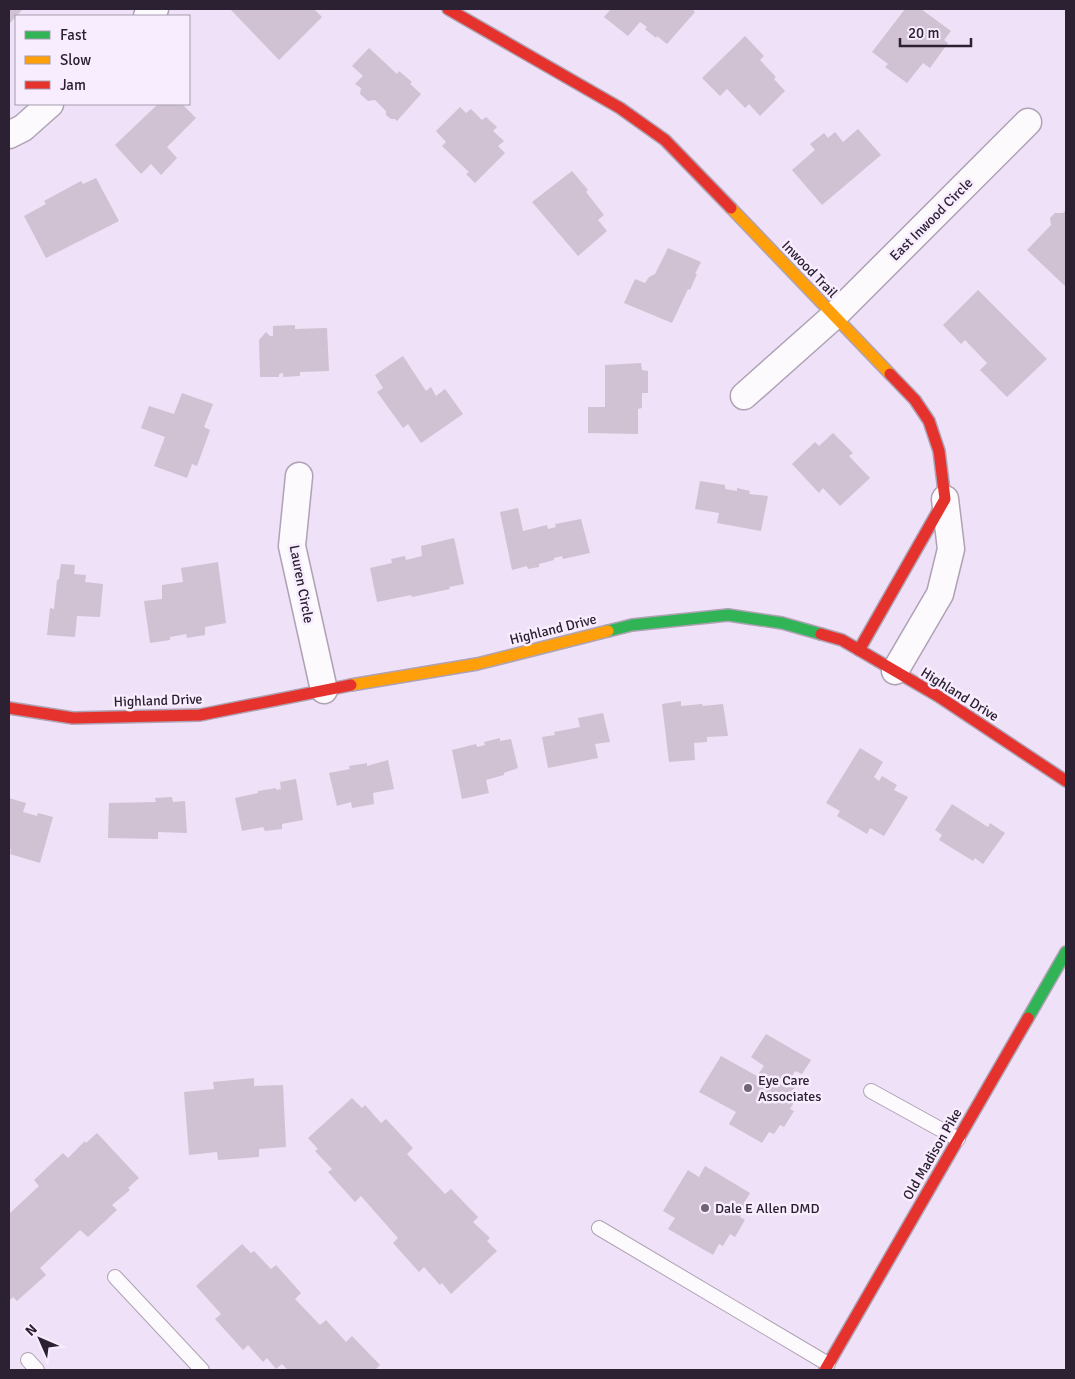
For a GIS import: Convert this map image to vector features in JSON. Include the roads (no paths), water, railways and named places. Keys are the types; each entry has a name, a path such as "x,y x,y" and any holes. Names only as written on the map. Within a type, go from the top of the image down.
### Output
{"street":[{"name":"Inwood Trail","path":"448,9 620,108 666,140 915,400 929,421 939,451 945,499"},
{"path":"9,135 23,128 49,105"},
{"name":"East Inwood Circle","path":"744,396 834,316 1028,122"},
{"name":"Lauren Circle","path":"300,476 292,546 324,690"},
{"path":"859,650 945,499"},
{"path":"895,671 940,594 951,549 945,499"},
{"name":"Highland Drive","path":"9,708 73,718 200,715 324,690 477,664 632,625 728,615 782,623 842,640 938,696 1066,780"},
{"name":"Old Madison Pike","path":"827,1367 1066,952"}],"lane":[{"path":"871,1091 958,1139"},
{"path":"599,1228 827,1367"},
{"path":"115,1277 202,1370"}],"place":[{"name":"Eye Care Associates","path":"748,1088"},
{"name":"Dale E Allen DMD","path":"705,1208"}]}
